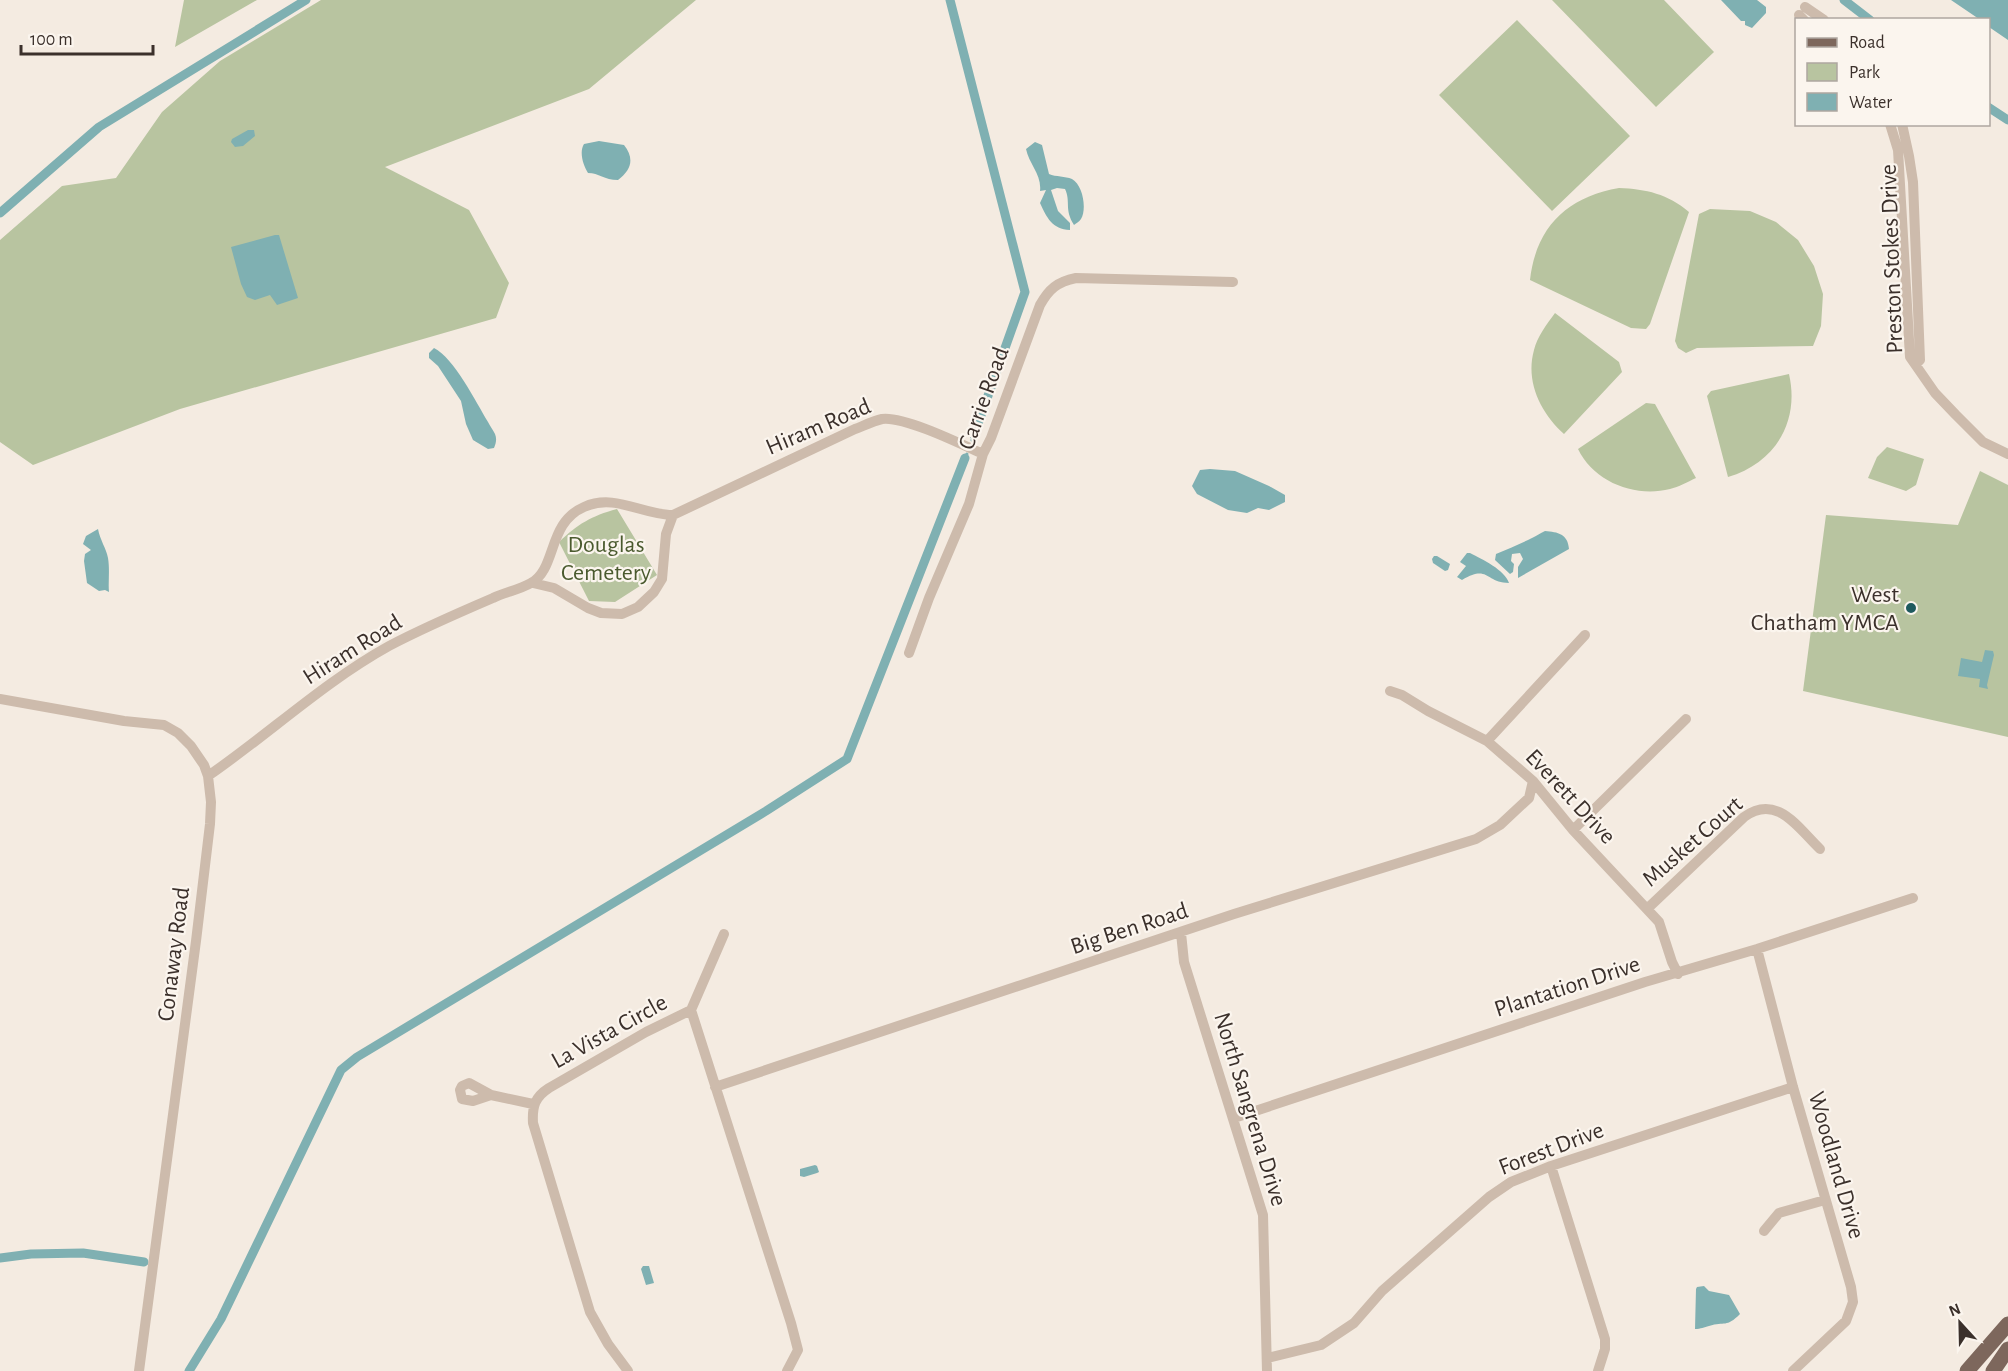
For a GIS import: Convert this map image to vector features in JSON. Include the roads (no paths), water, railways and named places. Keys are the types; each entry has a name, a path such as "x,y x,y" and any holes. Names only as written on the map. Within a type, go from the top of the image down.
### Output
{"main road":[{"path":"1966,1371 2008,1324"},
{"path":"1993,1371 2008,1349"}],"street":[{"name":"Preston Stokes Drive","path":"1891,126 1899,161 1910,357 1917,364 1920,360 1912,182 1902,126"},
{"name":"Carrie Road","path":"909,653 929,598 969,504 983,454 1047,292 1056,284 1076,278 1233,282"},
{"path":"1917,364 1935,393 1983,442 2008,454"},
{"name":"Hiram Road","path":"673,515 855,429 883,419 917,427 983,454"},
{"path":"610,502 627,504 664,515 673,515 666,534 662,579 654,592 638,607 622,614 601,613 554,588 533,583 546,565 555,537 561,527 582,507 610,502"},
{"name":"Hiram Road","path":"208,776 343,674 389,646 477,605 533,583"},
{"path":"1487,741 1585,635"},
{"name":"Everett Drive","path":"1390,691 1402,695 1487,741 1533,781 1573,830 1659,922 1678,974"},
{"name":"Conaway Road","path":"0,699 124,721 164,725 178,733 191,746 204,765 208,776 211,802 209,836 139,1371"},
{"path":"1573,830 1686,719"},
{"name":"Big Ben Road","path":"715,1087 1242,911 1476,839 1500,825 1529,798 1533,781"},
{"name":"Musket Court","path":"1648,908 1754,810 1763,808 1779,810 1820,849"},
{"name":"Plantation Drive","path":"1234,1118 1624,989 1678,974 1913,898"},
{"name":"North Sangrena Drive","path":"1181,933 1184,962 1263,1215 1267,1371"},
{"path":"690,1010 724,934"},
{"name":"Woodland Drive","path":"1757,949 1793,1087 1851,1287 1853,1302 1846,1321 1793,1371"},
{"name":"La Vista Circle","path":"533,1104 549,1088 646,1032 690,1010 791,1323 798,1350 787,1371"},
{"name":"Forest Drive","path":"1267,1358 1321,1345 1354,1323 1382,1291 1489,1197 1511,1182 1551,1166 1793,1087"},
{"path":"491,1095 533,1104 533,1123 590,1312 608,1344 628,1371"},
{"path":"1551,1166 1605,1339 1605,1349 1598,1371"},
{"path":"1764,1231 1779,1214 1825,1200"}],"water":[{"path":"1721,0 1757,0 1766,7 1766,13 1752,28 1745,25 1745,21 1741,21"},
{"path":"1951,0 2008,0 2008,40 1990,28 1990,18 1978,18"},
{"path":"248,130 254,130 255,136 243,146 235,147 231,142 232,139"},
{"path":"599,141 624,145 630,155 629,168 618,180 588,173 586,170 582,158 584,144"},
{"path":"1035,142 1042,145 1049,174 1072,179 1079,186 1084,209 1080,220 1074,225 1069,214 1065,189 1051,190 1058,211 1070,223 1070,230 1054,225 1040,203 1046,190 1040,191 1039,180 1026,149"},
{"path":"279,235 298,298 277,305 270,295 255,300 247,297 231,247"},
{"path":"434,348 449,361 471,392 495,434 494,448 488,449 473,440 466,424 461,401 438,366 429,358 429,353"},
{"path":"1200,470 1235,471 1285,495 1285,502 1269,510 1258,508 1247,513 1228,510 1197,494 1192,486"},
{"path":"98,529 108,558 109,592 99,591 87,583 84,561 85,554 91,550 83,544 86,536"},
{"path":"1545,531 1562,535 1567,540 1569,549 1518,578 1518,567 1523,559 1520,553 1512,554 1511,561 1514,564 1513,572 1510,574 1495,560 1496,554"},
{"path":"1467,553 1492,565 1507,578 1509,583 1482,574 1462,580 1457,577 1466,566 1460,562"},
{"path":"1434,556 1450,564 1448,570 1445,571 1433,563"},
{"path":"1985,650 1993,651 1994,655 1988,689 1979,687 1980,679 1958,676 1961,658 1982,662"},
{"path":"815,1165 819,1172 804,1177 800,1176 800,1169"},
{"path":"643,1266 649,1266 654,1283 646,1285 641,1269"},
{"path":"1704,1286 1709,1291 1729,1295 1740,1314 1728,1323 1695,1329 1696,1289"}],"waterway":[{"path":"0,213 99,127 306,0"},
{"path":"950,0 1025,292 974,435"},
{"path":"1844,0 1867,18"},
{"path":"1990,108 2008,120"},
{"path":"972,440 974,435"},
{"path":"965,458 967,454"},
{"path":"189,1371 221,1319 341,1070 357,1057 766,811 847,759 965,458"},
{"path":"0,1258 31,1254 83,1253 144,1262"}],"place":[{"name":"West Chatham YMCA","path":"1911,608"}],"park label":[{"name":"Douglas Cemetery","path":"606,558"}]}
